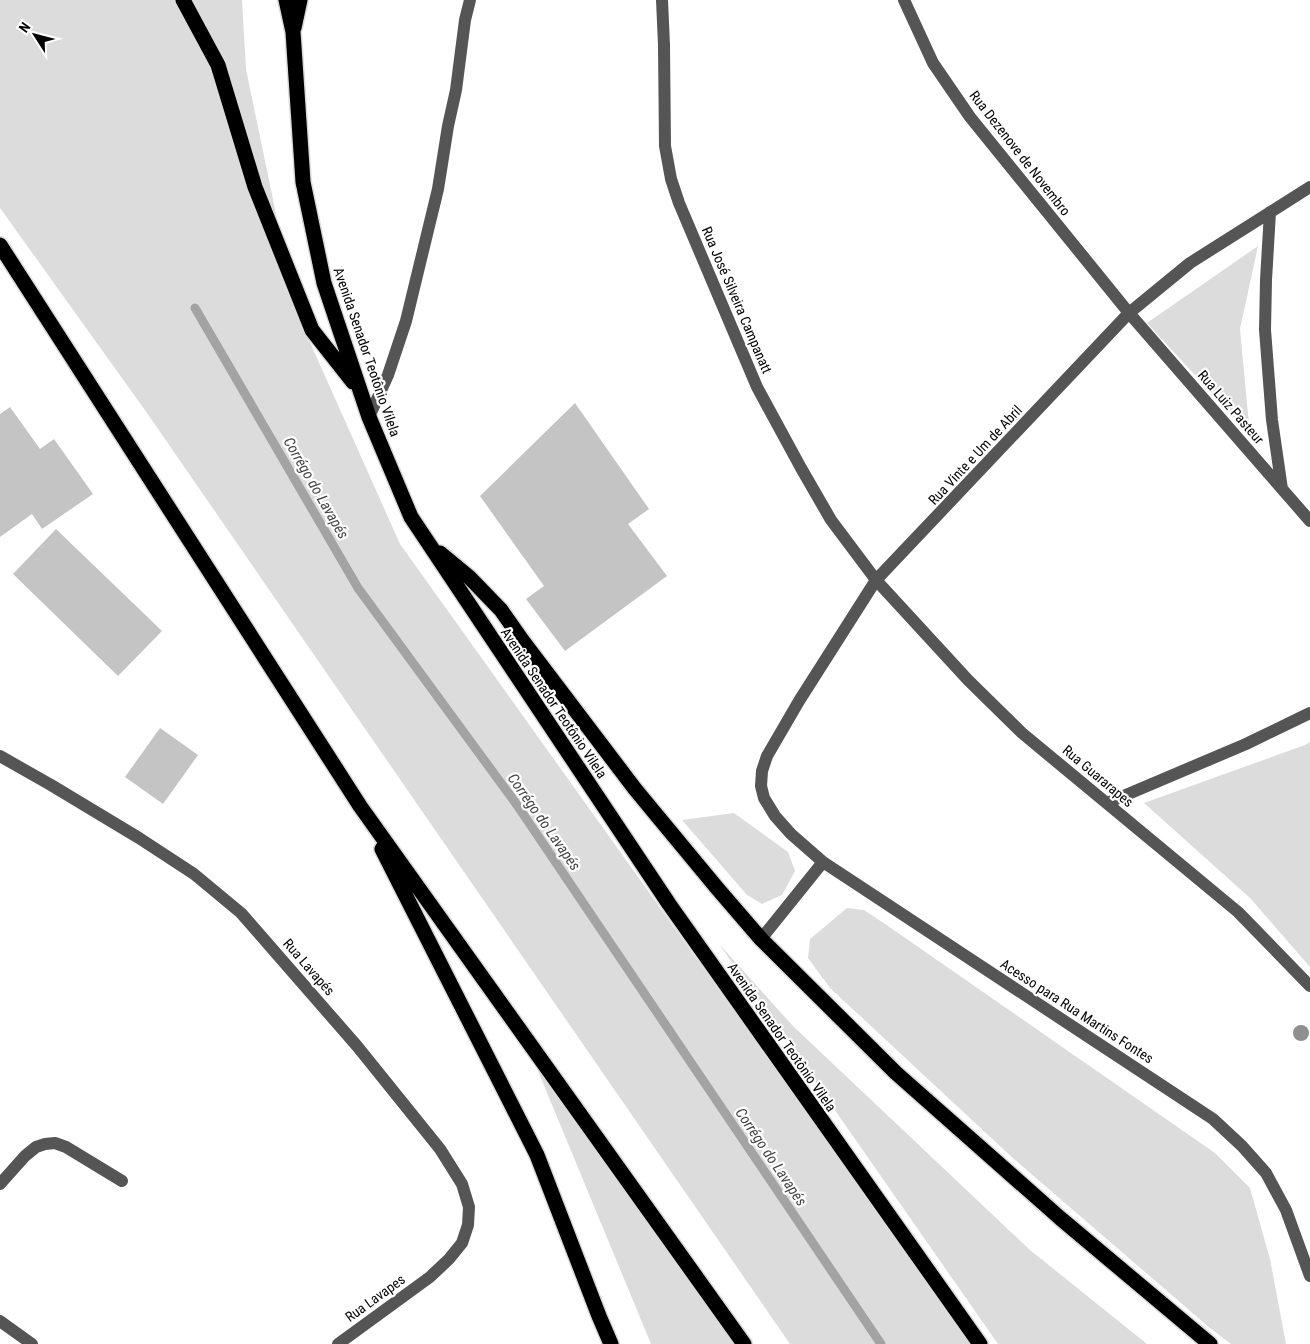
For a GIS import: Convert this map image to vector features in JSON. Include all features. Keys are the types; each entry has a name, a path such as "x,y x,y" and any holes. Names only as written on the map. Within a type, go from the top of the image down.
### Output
{"highway":[{"path":"183,0 218,65 255,187 312,330 360,391"},
{"name":"Avenida Senador Teotônio Vilela","path":"286,0 293,32 303,182 324,283 369,417 411,517 668,904 980,1344"},
{"path":"293,32 300,0"},
{"path":"1,250 360,806 744,1344"},
{"path":"428,543 468,577 501,610 635,789 761,939 896,1073 1060,1218 1210,1344"},
{"path":"360,806 537,1155 611,1344"}],"street":[{"path":"369,417 388,375 406,321 438,189 456,90 465,20 470,0"},
{"name":"Rua José Silveira Campanatt","path":"662,0 665,146 679,203 757,387 831,520 876,580"},
{"name":"Rua Dezenove de Novembro","path":"904,0 934,63 970,117 1129,313"},
{"name":"Rua Vinte e Um de Abril","path":"775,816 764,798 761,786 762,771 767,756 799,701 876,580 1129,313 1190,263 1310,187"},
{"path":"1270,212 1265,330 1272,420 1282,489"},
{"name":"Rua Luiz Pasteur","path":"1129,313 1310,521"},
{"name":"Rua Guararapes","path":"876,580 968,680 1022,732 1238,912 1310,986"},
{"path":"1107,803 1246,744 1310,713"},
{"name":"Rua Lavapés","path":"0,756 51,785 194,874 241,913 357,1046 440,1149 462,1184 469,1207 468,1225 462,1243 430,1277"},
{"name":"Acesso para Rua Martins Fontes","path":"775,816 823,862 1213,1119 1242,1146 1266,1173 1286,1210 1310,1276"},
{"path":"761,939 823,862"},
{"path":"0,1184 25,1156 36,1147 55,1143 66,1147 122,1181"},
{"name":"Rua Lavapes","path":"338,1344 430,1277"},
{"path":"0,1321 32,1344"}],"shaded area":[{"path":"0,0 242,0 246,69 296,311 400,544 972,1344 790,1344 147,413 0,208"},
{"path":"1258,246 1240,329 1250,435 1147,323"},
{"path":"1310,742 1310,967 1250,898 1144,803"},
{"path":"734,813 788,852 795,871 782,895 762,904 747,895 682,820"},
{"path":"847,908 864,910 1215,1153 1250,1188 1270,1259 1286,1344 1231,1344 1210,1328 1015,1160 830,988 808,958 810,939"},
{"path":"719,944 793,1026 1030,1250 1147,1344 998,1344"},
{"path":"526,1042 734,1344 651,1344"}],"building":[{"path":"575,403 649,509 628,524 667,576 565,651 526,599 544,586 480,496"},
{"path":"10,407 40,449 54,439 93,494 42,529 32,514 0,537 0,414"},
{"path":"56,529 162,631 118,676 13,574"},
{"path":"160,728 198,755 163,804 125,777"}],"waterway":[{"name":"Corrégo do Lavapés","path":"195,308 358,588 517,805 881,1344"}]}
